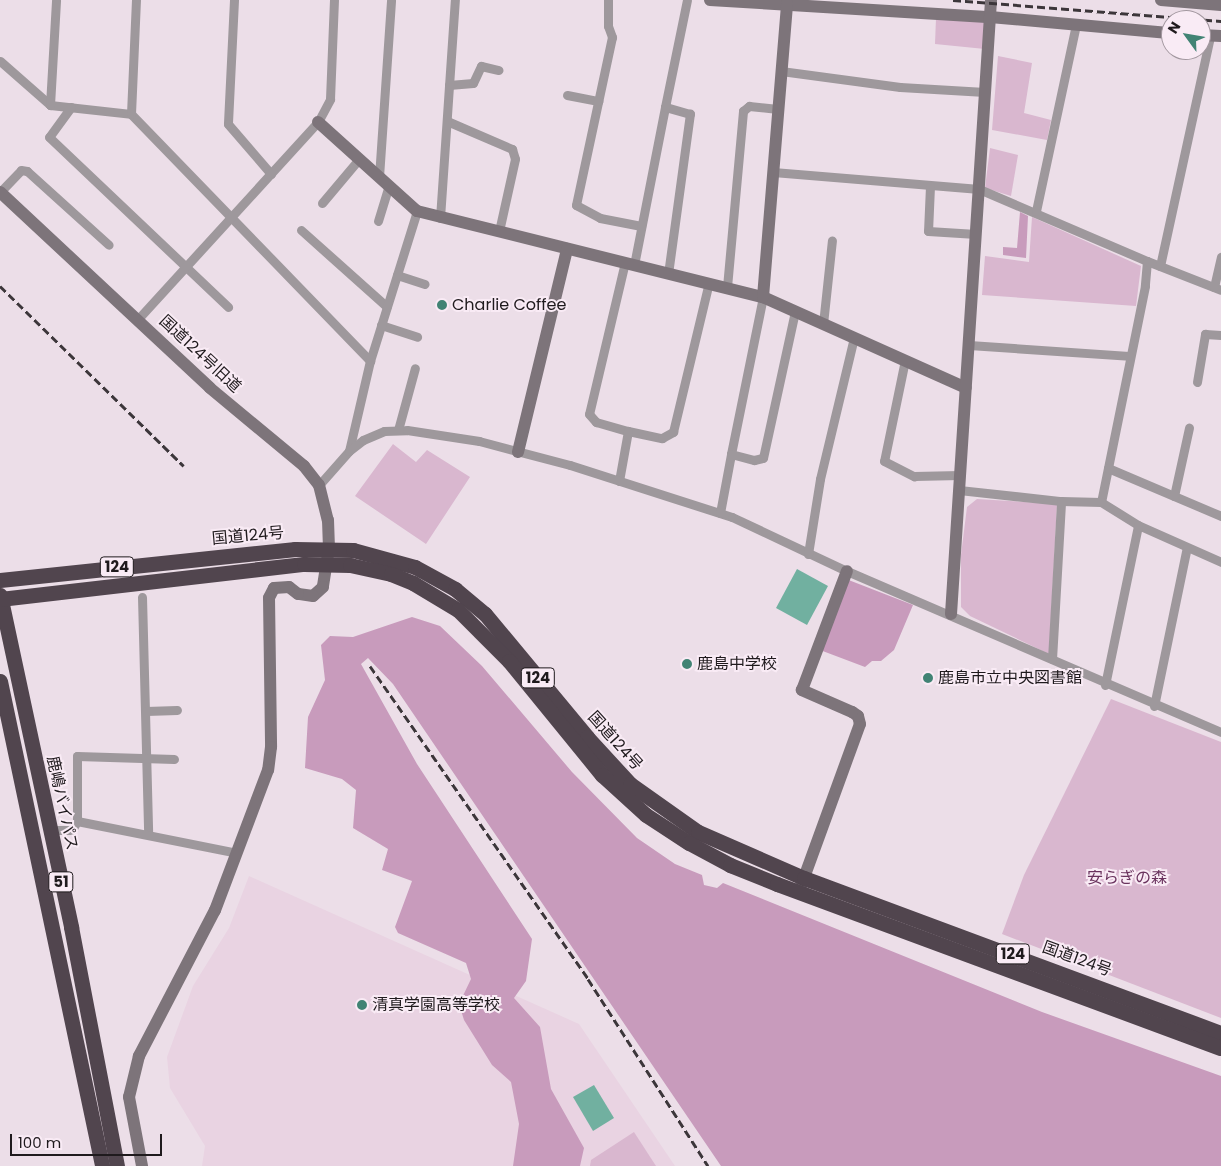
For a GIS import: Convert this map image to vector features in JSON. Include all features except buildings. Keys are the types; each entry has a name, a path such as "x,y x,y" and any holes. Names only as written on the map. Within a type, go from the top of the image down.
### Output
{"highway":[{"name":"国道124号","path":"0,580 280,549 328,556 391,574 414,583 458,610 509,661 602,775 646,815 730,865 1221,1048"},
{"name":"国道124号","path":"0,597 328,556 353,550 402,562 455,589 485,614 587,738 636,789 711,840 804,878 1221,1033"},
{"name":"鹿嶋バイパス","path":"0,597 50,830 117,1166"},
{"name":"51","path":"0,681 102,1166"}],"street":[{"path":"50,105 56,0"},
{"path":"131,114 136,0"},
{"path":"234,0 228,124 271,174"},
{"path":"138,319 318,122 330,99 334,0"},
{"path":"379,178 391,0"},
{"path":"440,218 455,0"},
{"path":"608,0 608,26 612,37 576,205 600,218 642,226"},
{"path":"687,0 642,226 630,263 589,414 596,422 662,438 672,432 709,282"},
{"path":"710,0 990,17 1161,32"},
{"path":"951,614 991,0"},
{"path":"1162,0 1221,5"},
{"path":"720,513 763,297 787,4"},
{"path":"1036,211 1076,25"},
{"path":"1160,266 1206,60"},
{"path":"0,61 50,105 131,114 229,219 370,362"},
{"path":"449,85 473,84 481,66 499,70"},
{"path":"781,71 900,87 985,92"},
{"path":"567,95 598,101"},
{"path":"727,287 743,112 749,106 778,109"},
{"path":"665,107 690,114 668,274"},
{"path":"71,108 49,137 184,269 228,308"},
{"path":"447,121 512,149 515,160 499,231"},
{"path":"318,122 417,210 440,218 630,263 668,274 709,282 763,297 966,388"},
{"path":"322,203 359,159"},
{"path":"0,192 21,170 27,171 109,245"},
{"path":"773,172 979,189 1036,211 1146,261 1218,289 1221,257"},
{"path":"378,221 389,186"},
{"path":"930,186 928,231 976,234"},
{"name":"国道124号旧道","path":"0,192 210,388 304,466 319,485 326,506 328,556 326,580 319,592 305,595 289,588 274,588 269,598 271,747 268,770 237,852"},
{"path":"349,451 370,362 417,210"},
{"path":"301,230 387,307"},
{"path":"823,324 832,240"},
{"path":"518,452 567,249"},
{"path":"1101,502 1129,356 1145,286 1146,261"},
{"path":"397,275 425,284"},
{"path":"731,454 754,460 763,458 795,312"},
{"path":"381,326 417,337"},
{"path":"1197,382 1205,334 1221,335"},
{"path":"808,554 820,479 854,337"},
{"path":"969,345 1129,356"},
{"path":"905,360 884,462 914,476 960,475"},
{"path":"398,430 415,368"},
{"path":"1174,496 1189,428"},
{"path":"319,485 349,451 378,433 398,430 479,441 619,481 720,513 808,554 1052,659 1105,685 1221,732"},
{"path":"619,481 628,431"},
{"path":"1108,468 1221,516"},
{"path":"959,490 1061,501 1101,502 1138,525 1221,562"},
{"path":"1052,659 1061,501"},
{"path":"1105,685 1138,525"},
{"path":"1154,706 1187,547"},
{"path":"799,892 860,724 858,716 852,712 802,690 847,571"},
{"path":"142,597 148,831"},
{"path":"146,711 177,710"},
{"path":"50,830 72,830 77,821 77,756 174,759"},
{"path":"77,821 237,852 215,910 139,1056 129,1097 142,1166"}],"shaded area":[{"path":"1020,212 1028,216 1026,258 1003,255 1003,247 1017,248"},
{"path":"797,569 828,586 807,625 776,608"},
{"path":"846,579 913,605 894,650 881,661 872,661 865,667 820,650"},
{"path":"412,617 440,626 482,666 572,772 637,838 675,864 702,875 704,885 717,888 723,883 1042,1012 1221,1076 1221,1166 721,1166 393,684 368,658 361,664 417,764 532,939 526,981 514,998 540,1027 551,1089 584,1148 580,1166 513,1166 519,1124 511,1082 492,1065 464,1020 459,1004 471,979 466,963 398,933 395,927 412,881 382,870 388,849 353,828 356,790 342,779 305,768 308,717 325,680 321,645 330,636 353,637"},
{"name":"清真学園高等学校","path":"249,876 579,1024 675,1166 202,1166 205,1146 170,1088 167,1057 193,986 229,928"},
{"path":"594,1085 614,1118 593,1131 573,1097"}],"green space":[{"path":"936,18 983,21 986,25 985,49 935,44"},
{"path":"998,56 1032,63 1024,113 1051,120 1047,140 992,130"},
{"path":"990,148 1018,155 1011,196 985,188"},
{"path":"1032,217 1141,266 1136,306 982,295 985,256 1029,262"},
{"path":"393,444 416,462 427,450 470,477 426,544 355,496"},
{"path":"977,499 1057,504 1049,654 970,616 961,607 961,555 967,507"},
{"name":"安らぎの森","path":"1111,699 1221,742 1221,1018 1002,934 1024,875"},
{"path":"634,1132 656,1166 590,1166 591,1160"}],"railway":[{"path":"953,0 1221,21"},
{"path":"0,286 184,466"},
{"path":"370,666 588,979 708,1166"}],"place":[{"name":"Charlie Coffee","path":"442,305"},
{"name":"鹿島中学校","path":"687,664"},
{"name":"鹿島市立中央図書館","path":"928,678"},
{"name":"清真学園高等学校","path":"362,1005"}]}
